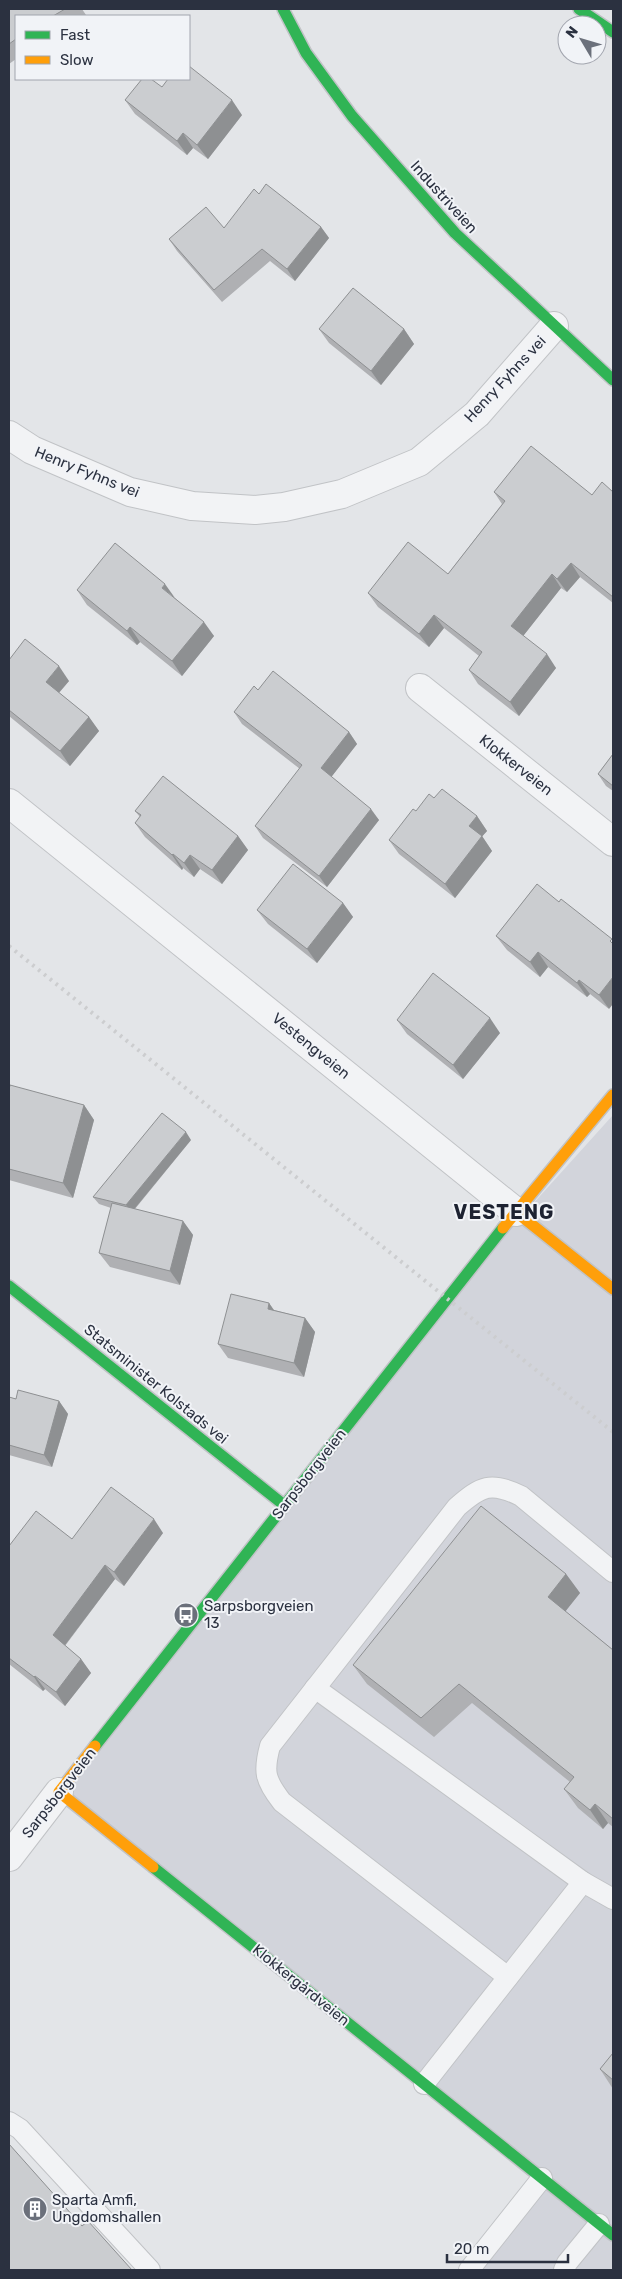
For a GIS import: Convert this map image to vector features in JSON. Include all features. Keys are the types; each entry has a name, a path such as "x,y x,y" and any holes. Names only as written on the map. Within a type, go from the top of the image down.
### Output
{"street":[{"name":"Industriveien","path":"283,9 306,52 352,116 456,233 613,380"},
{"path":"579,9 613,32"},
{"name":"Henry Fyhns vei","path":"9,434 32,450 130,492 192,506 255,510 284,507 342,494 419,462 477,414 554,326"},
{"name":"Klokkerveien","path":"420,688 613,842"},
{"name":"Vestengveien","path":"9,803 613,1290"},
{"name":"Sarpsborgveien","path":"9,1857 516,1212 613,1095"},
{"name":"Statsminister Kolstads vei","path":"9,1286 284,1505"},
{"name":"Klokkergårdveien","path":"59,1792 606,2230"}],"lane":[{"path":"508,1977 282,1802 270,1787 264,1768 270,1746 457,1507 474,1492 488,1487 504,1488 521,1496 613,1572"},
{"path":"315,1688 583,1882 613,1899"},
{"path":"424,2084 583,1882"},
{"path":"9,2122 20,2130 150,2270"},
{"path":"469,2270 542,2178"},
{"path":"564,2270 567,2262 606,2230"}],"shaded area":[{"path":"613,1115 613,2270 469,2270 542,2179 59,1792 447,1299"}],"building":[{"path":"9,9 65,9 55,15 15,15 15,40 9,44"},
{"path":"190,67 232,100 197,145 183,133 177,141 125,100 141,80 152,80 162,87 167,80 190,80"},
{"path":"266,184 321,227 287,269 262,249 214,290 169,239 206,207 224,228 254,189 259,194"},
{"path":"353,288 404,329 371,371 319,329"},
{"path":"531,446 592,495 602,482 613,492 613,597 571,563 557,579 552,574 511,626 547,654 510,702 469,670 482,652 434,615 419,634 368,593 408,542 448,574 505,501 494,492"},
{"path":"115,543 165,584 162,588 204,622 172,661 130,627 127,631 77,590"},
{"path":"25,639 59,666 46,682 89,717 60,751 9,710 9,660"},
{"path":"273,671 349,732 321,768 371,809 319,876 255,826 302,765 234,712 254,686 258,690"},
{"path":"613,754 613,786 598,774"},
{"path":"163,776 238,836 212,870 190,855 184,863 135,823 141,815 135,811"},
{"path":"442,789 477,816 469,826 482,836 445,884 389,840 413,809 416,811 429,794 434,798"},
{"path":"293,864 343,903 307,949 257,910"},
{"path":"537,884 559,902 561,899 612,939 610,941 613,944 613,977 599,995 579,980 577,983 538,952 530,962 496,936"},
{"path":"433,973 490,1018 453,1065 397,1020"},
{"path":"10,1085 84,1105 63,1183 9,1169"},
{"path":"162,1113 186,1132 126,1205 93,1197"},
{"path":"112,1203 183,1221 170,1271 99,1253"},
{"path":"231,1294 269,1303 268,1309 305,1318 294,1363 218,1344"},
{"path":"18,1390 59,1401 44,1455 9,1445 9,1397 16,1399"},
{"path":"111,1487 154,1519 114,1572 105,1565 53,1635 81,1659 56,1692 9,1658 9,1546 36,1511 72,1539"},
{"path":"481,1506 566,1574 548,1597 613,1650 613,1819 595,1804 590,1810 564,1789 574,1777 459,1684 421,1718 353,1665"},
{"path":"613,2053 613,2080 600,2069"},
{"name":"Sparta Amfi, Ungdomshallen","path":"9,2144 82,2226 88,2221 132,2270 9,2270"}],"railway":[{"path":"9,946 613,1432"}],"traffic: fast":[{"path":"283,9 306,53 352,116 455,233 613,380"},
{"path":"579,9 613,32"},
{"path":"95,1746 503,1228"},
{"path":"9,1286 284,1505"},
{"path":"153,1867 613,2235"}],"traffic: slow":[{"path":"503,1228 613,1095"},
{"path":"516,1212 613,1289"},
{"path":"95,1746 59,1792 153,1867"}],"place":[{"name":"Sarpsborgveien 13","path":"186,1615"},
{"name":"Sparta Amfi, Ungdomshallen","path":"35,2209"}],"district":[{"name":"VESTENG","path":"504,1212"}]}
